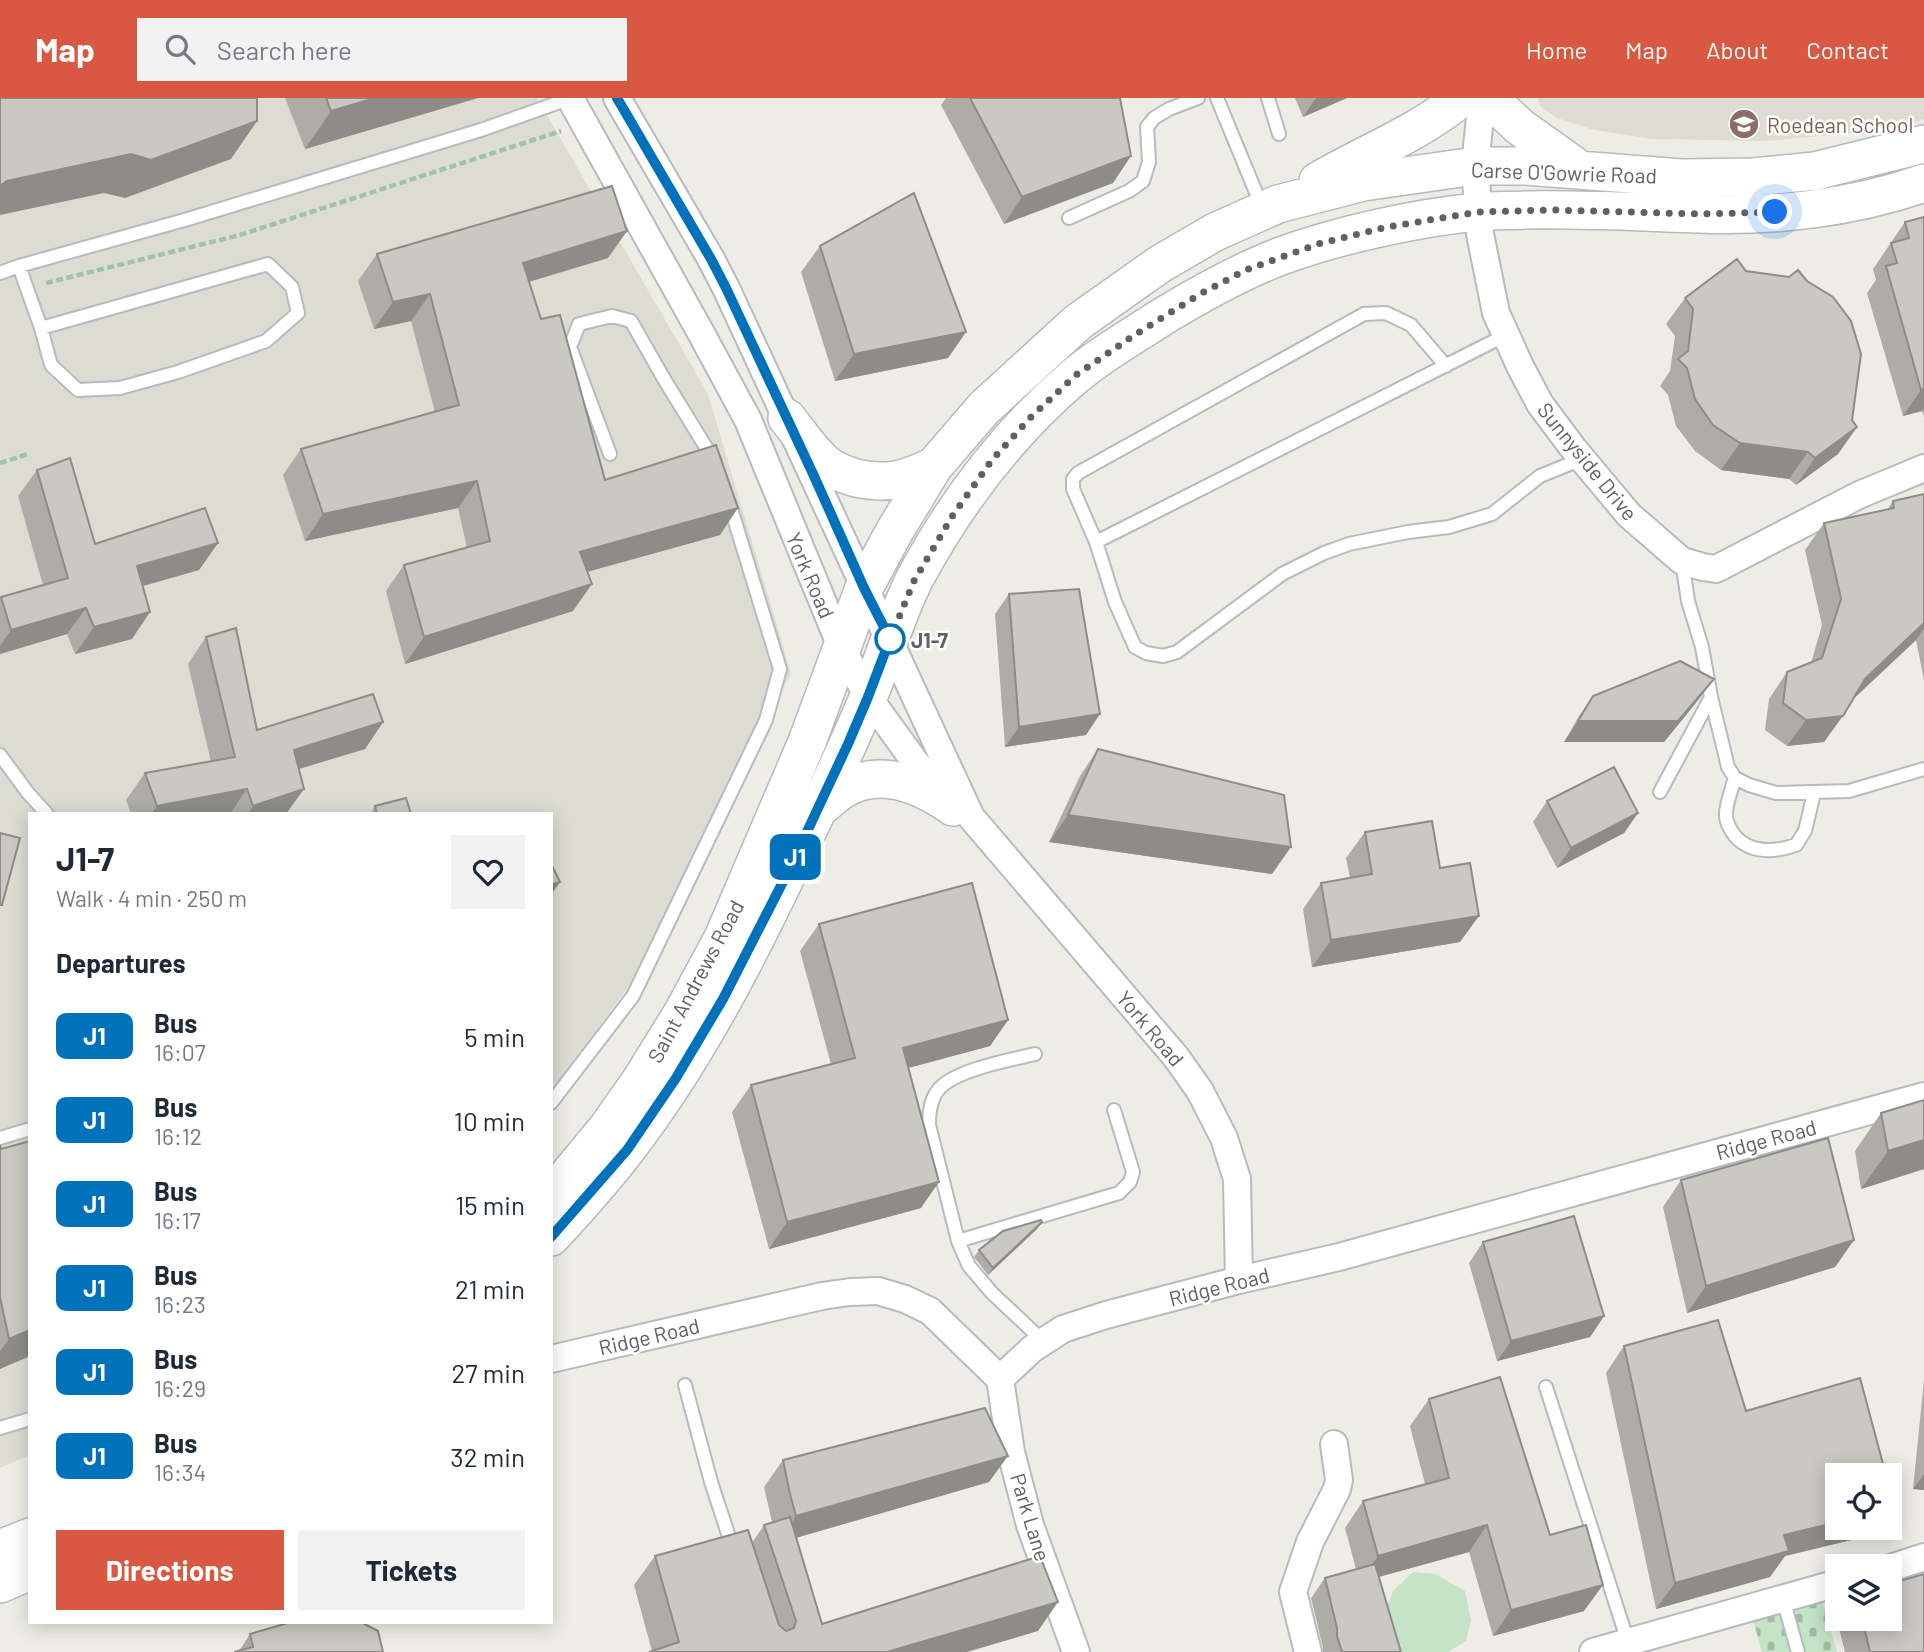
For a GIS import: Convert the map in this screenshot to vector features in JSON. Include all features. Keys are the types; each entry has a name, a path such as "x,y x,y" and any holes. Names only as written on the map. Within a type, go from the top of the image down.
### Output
{"main road":[{"path":"1271,207 1422,127 1461,98"},
{"path":"1489,98 1520,127 1582,171"},
{"name":"Carse O'Gowrie Road","path":"864,588 934,466 984,408 1078,322 1160,264 1215,232 1271,207 1363,182 1475,166 1526,166 1682,178 1753,177 1815,171 1924,144"},
{"name":"Carse O'Gowrie Road","path":"890,639 914,581 953,515 992,460 1031,417 1076,375 1133,336 1200,294 1246,270 1318,244 1387,227 1478,212 1553,210 1754,214 1829,206 1892,194 1924,183"},
{"path":"788,418 828,466 847,475 887,482 901,480 934,466"},
{"name":"Saint Andrews Road","path":"553,1194 608,1127 641,1080 683,1012 723,937 807,742 864,588"},
{"name":"Saint Andrews Road","path":"553,1235 627,1150 676,1078 723,999 816,811 868,697 890,639"},
{"path":"816,811 842,790 860,782 880,778 916,785 962,812"},
{"path":"0,1549 28,1538"},
{"path":"0,1584 28,1572"}],"street":[{"name":"York Road","path":"571,98 748,420 842,649 868,697 913,759 1176,1057 1200,1091 1224,1138 1237,1180 1239,1280"},
{"name":"York Road","path":"617,98 726,288 890,639 962,812"},
{"name":"Sunnyside Drive","path":"1482,98 1475,166 1480,234 1496,313 1540,404 1573,449 1629,515 1682,561 1716,569 1859,495 1924,468"},
{"path":"687,307 726,288"},
{"name":"Ridge Road","path":"553,1359 822,1296 878,1291 905,1298 930,1311 1000,1379 1032,1349 1063,1329 1106,1315 1339,1257 1924,1096"},
{"name":"Park Lane","path":"1000,1379 1011,1452 1030,1525 1076,1652"},
{"path":"1308,1652 1293,1592 1310,1542 1337,1489 1339,1480 1335,1444"},
{"path":"1902,1564 1924,1558"},
{"path":"1593,1652 1825,1587"}],"lane":[{"path":"0,273 481,130 571,98"},
{"path":"1069,218 1129,191 1143,181 1149,162 1147,127 1154,118 1169,109 1198,98"},
{"path":"1217,98 1271,207"},
{"path":"1268,98 1279,134"},
{"path":"19,266 51,365 78,390 120,388 178,372 266,341 298,313 292,287 268,264 41,328"},
{"path":"1446,366 1411,325 1386,313 1364,314 1078,473 1073,479 1073,489 1096,542 1115,602 1136,647 1146,653 1163,656 1177,652 1282,574 1324,553 1349,544 1449,527 1492,514 1540,476 1582,459"},
{"path":"610,454 570,347 579,324 612,316 631,321 719,470"},
{"path":"1096,542 1506,335"},
{"path":"553,1100 633,996 766,720 777,682 780,669 723,483"},
{"path":"1682,561 1688,601 1702,647 1728,767 1735,778 1776,793 1814,793 1849,791 1924,769"},
{"path":"1660,792 1711,697"},
{"path":"0,755 45,812"},
{"path":"1735,778 1725,815 1728,825 1740,841 1749,847 1765,851 1784,850 1796,845 1805,831 1814,793"},
{"path":"1035,1054 974,1070 948,1081 938,1090 930,1106 929,1125 958,1241 969,1266 992,1293 1044,1342"},
{"path":"958,1241 1119,1194 1130,1182 1133,1172 1114,1110"},
{"path":"0,1138 28,1130"},
{"path":"685,1385 711,1482 737,1561"},
{"path":"1546,1387 1628,1642"},
{"path":"0,1428 28,1420"},
{"path":"1783,1599 1798,1652"}],"path":[{"path":"27,288 240,235 585,123"},
{"path":"0,463 28,454"}],"shaded area":[{"path":"0,98 537,98 708,394 791,673 635,978 553,1088 553,812 28,812 28,1456 0,1468"},
{"name":"Roedean School","path":"1538,98 1924,98 1924,119 1897,129 1766,141 1652,139 1594,130 1557,118 1540,106"}],"green space":[{"path":"1413,1572 1435,1574 1465,1591 1471,1620 1466,1641 1448,1652 1401,1652 1382,1619 1393,1591"},
{"path":"1820,1594 1825,1611 1825,1631 1831,1631 1837,1652 1762,1652 1751,1613"}],"building":[{"path":"0,98 257,98 257,121 151,160 131,154 7,181 0,186"},
{"path":"326,98 375,98 331,111"},
{"path":"970,98 1120,98 1131,156 1022,197"},
{"path":"612,186 627,231 523,263 541,319 560,315 605,480 716,445 738,508 580,552 592,584 424,637 404,565 490,541 477,481 323,514 301,449 459,405 430,294 393,302 377,254"},
{"path":"914,193 966,332 854,354 820,246"},
{"path":"1924,217 1924,389 1921,390 1886,266 1897,263 1891,243 1909,238 1905,222"},
{"path":"1737,259 1746,271 1789,277 1798,270 1807,281 1833,297 1851,321 1861,354 1852,420 1857,427 1815,458 1808,452 1740,443 1713,425 1695,399 1687,368 1678,359 1688,351 1693,309 1685,298"},
{"path":"70,458 95,544 205,508 218,543 137,566 150,612 94,627 86,608 11,630 1,597 68,578 37,470"},
{"path":"1924,494 1924,623 1865,679 1843,716 1806,720 1783,703 1787,672 1822,658 1841,599 1824,523 1894,508 1893,501"},
{"path":"1079,589 1100,714 1019,727 1009,594"},
{"path":"236,628 257,730 373,694 383,722 294,750 304,789 253,806 247,789 157,806 145,773 235,757 206,637"},
{"path":"1680,661 1714,679 1678,721 1578,721 1593,696"},
{"path":"1098,749 1284,795 1291,847 1068,815"},
{"path":"1614,767 1638,813 1571,848 1547,801"},
{"path":"406,798 410,812 376,812 375,806"},
{"path":"1432,821 1440,868 1470,863 1479,916 1331,940 1321,883 1372,874 1365,832"},
{"path":"0,833 20,838 2,905 0,905"},
{"path":"553,868 560,882 553,884"},
{"path":"972,883 1008,1020 903,1048 939,1182 787,1222 751,1085 855,1058 819,924"},
{"path":"1924,1100 1924,1140 1888,1151 1881,1113"},
{"path":"1828,1138 1854,1240 1706,1286 1681,1180"},
{"path":"28,1142 28,1331 9,1339 0,1297 0,1145 1,1149"},
{"path":"1574,1216 1604,1316 1511,1341 1483,1242"},
{"path":"1041,1220 1042,1222 993,1268 979,1250 1003,1231"},
{"path":"1718,1320 1746,1411 1860,1378 1883,1463 1825,1463 1825,1525 1784,1535 1789,1551 1675,1583 1624,1346"},
{"path":"1500,1377 1550,1535 1586,1525 1603,1585 1511,1610 1487,1525 1378,1556 1363,1501 1449,1478 1429,1399"},
{"path":"985,1408 1008,1456 796,1516 783,1460"},
{"path":"790,1517 822,1624 1040,1556 1058,1602 887,1652 649,1652 679,1642 655,1556 748,1530 779,1625 786,1631 794,1628 796,1621 764,1525"},
{"path":"1375,1564 1401,1652 1342,1652 1325,1578"},
{"path":"1924,1574 1924,1652 1870,1652 1865,1631 1902,1631 1902,1580"},
{"path":"284,1624 365,1624 378,1631 383,1652 234,1652 253,1647 250,1634"}],"bus line":[{"name":"J1","path":"553,1235 627,1150 676,1078 723,999 790,868 848,744 890,639 726,288 617,98"}],"place":[{"name":"Roedean School","path":"1744,124"},
{"name":"J1-7","path":"890,639"}],"route":[{"path":"890,639 914,581 953,515 992,460 1031,417 1076,375 1133,336 1200,294 1246,270 1318,244 1387,227 1478,212 1775,212"}]}
